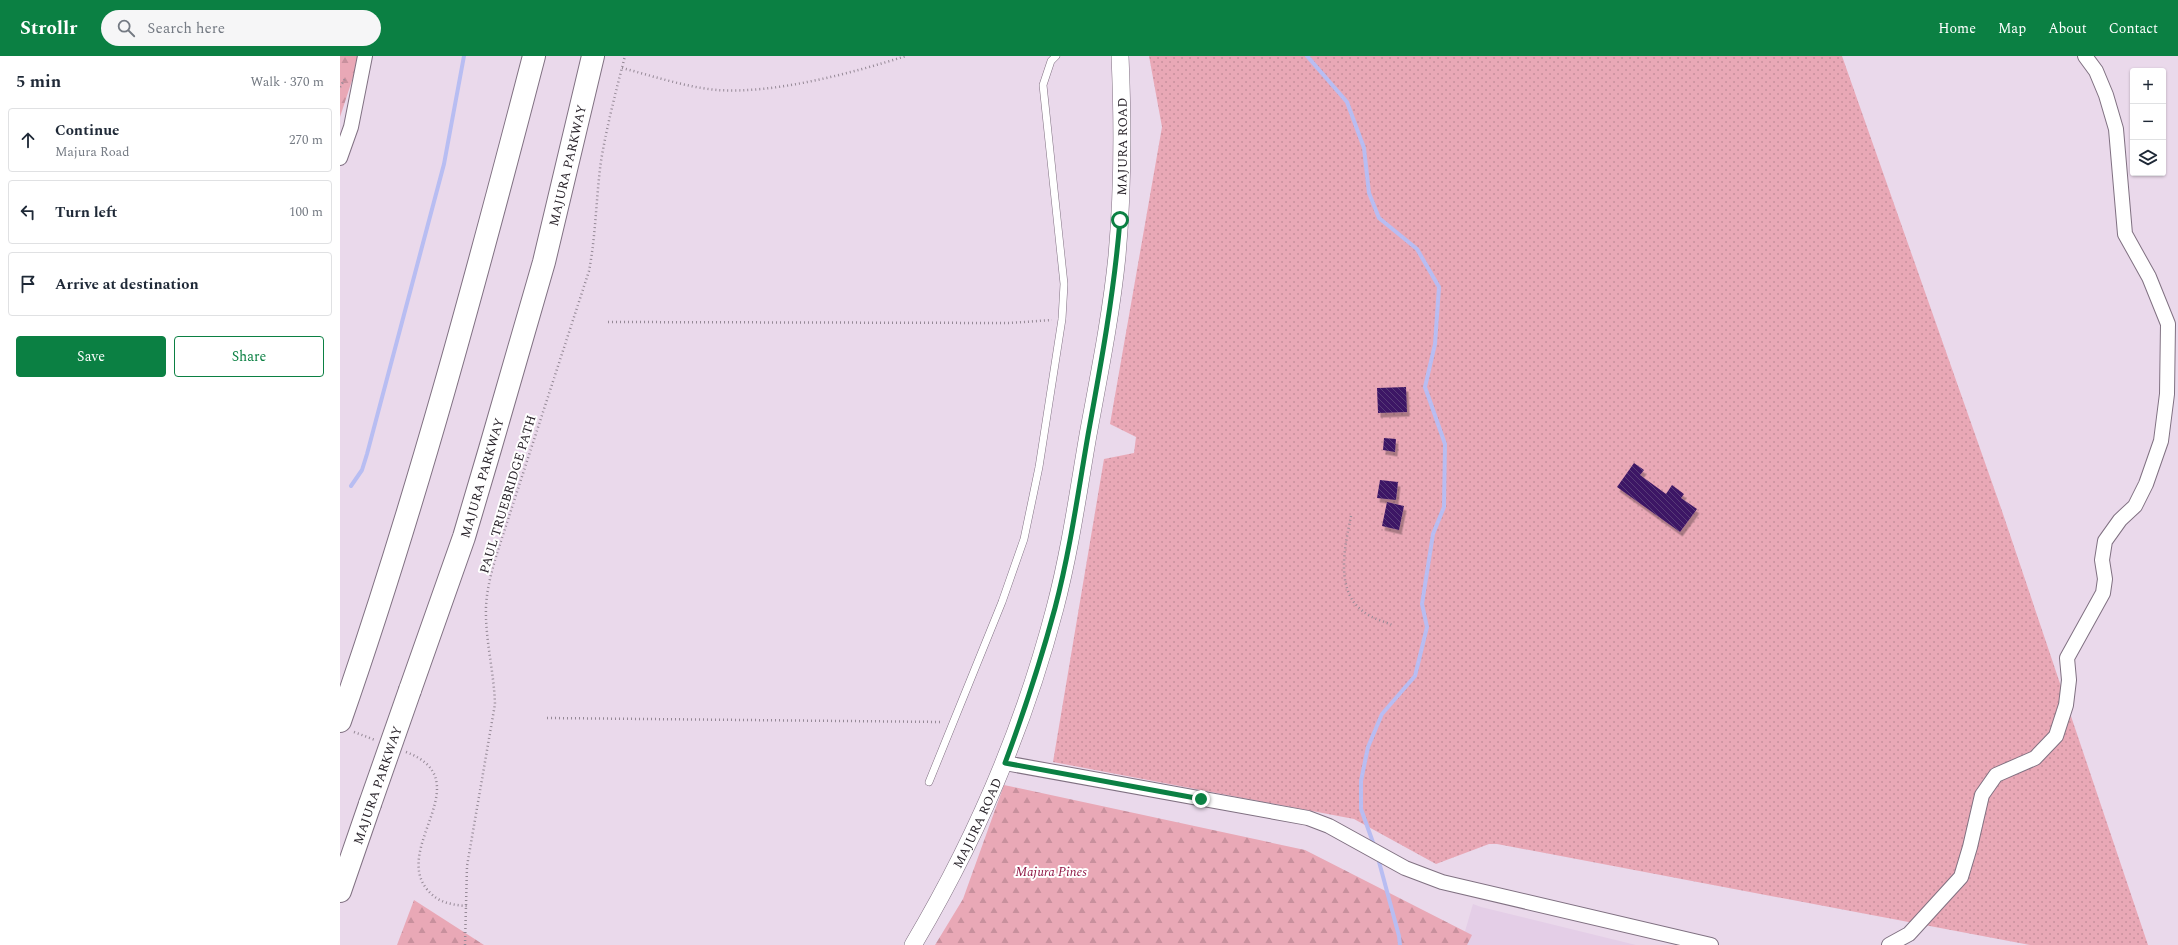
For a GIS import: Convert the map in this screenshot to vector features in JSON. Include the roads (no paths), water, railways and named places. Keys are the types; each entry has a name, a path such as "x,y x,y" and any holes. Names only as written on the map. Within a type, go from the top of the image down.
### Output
{"highway":[{"path":"344,725 357,672 415,491 494,211 534,56"},
{"name":"MAJURA PARKWAY","path":"340,891 464,537 544,262 593,56"}],"street":[{"path":"340,158 351,128 365,56"},
{"name":"MAJURA ROAD","path":"913,945 942,896 975,832 1005,763 1030,696 1055,608 1075,516 1102,360 1117,257 1123,154 1120,56"},
{"path":"1889,945 1909,934 1961,877 1970,847 1982,795 1996,775 2035,758 2056,736 2066,705 2069,680 2067,658 2103,593 2105,579 2102,560 2105,541 2120,520 2135,506 2146,484 2161,441 2167,394 2168,324 2149,278 2125,234 2116,129 2096,71 2085,56"},
{"path":"1005,763 1308,818 1329,826 1405,868 1437,880 1711,945"}],"lane":[{"path":"929,782 1002,602 1024,539 1039,467 1062,319 1064,284 1043,85 1051,61 1056,56"}],"waterway":[{"path":"351,486 362,470 367,454 444,164 464,56"},
{"path":"1307,56 1347,102 1364,148 1369,193 1379,218 1417,249 1439,287 1435,344 1425,387 1445,444 1444,507 1433,534 1422,604 1427,627 1415,676 1382,714 1368,747 1361,781 1361,809 1375,848"},
{"path":"1378,858 1399,936 1400,945"}],"park label":[{"name":"Majura Pines","path":"1051,871"}]}
